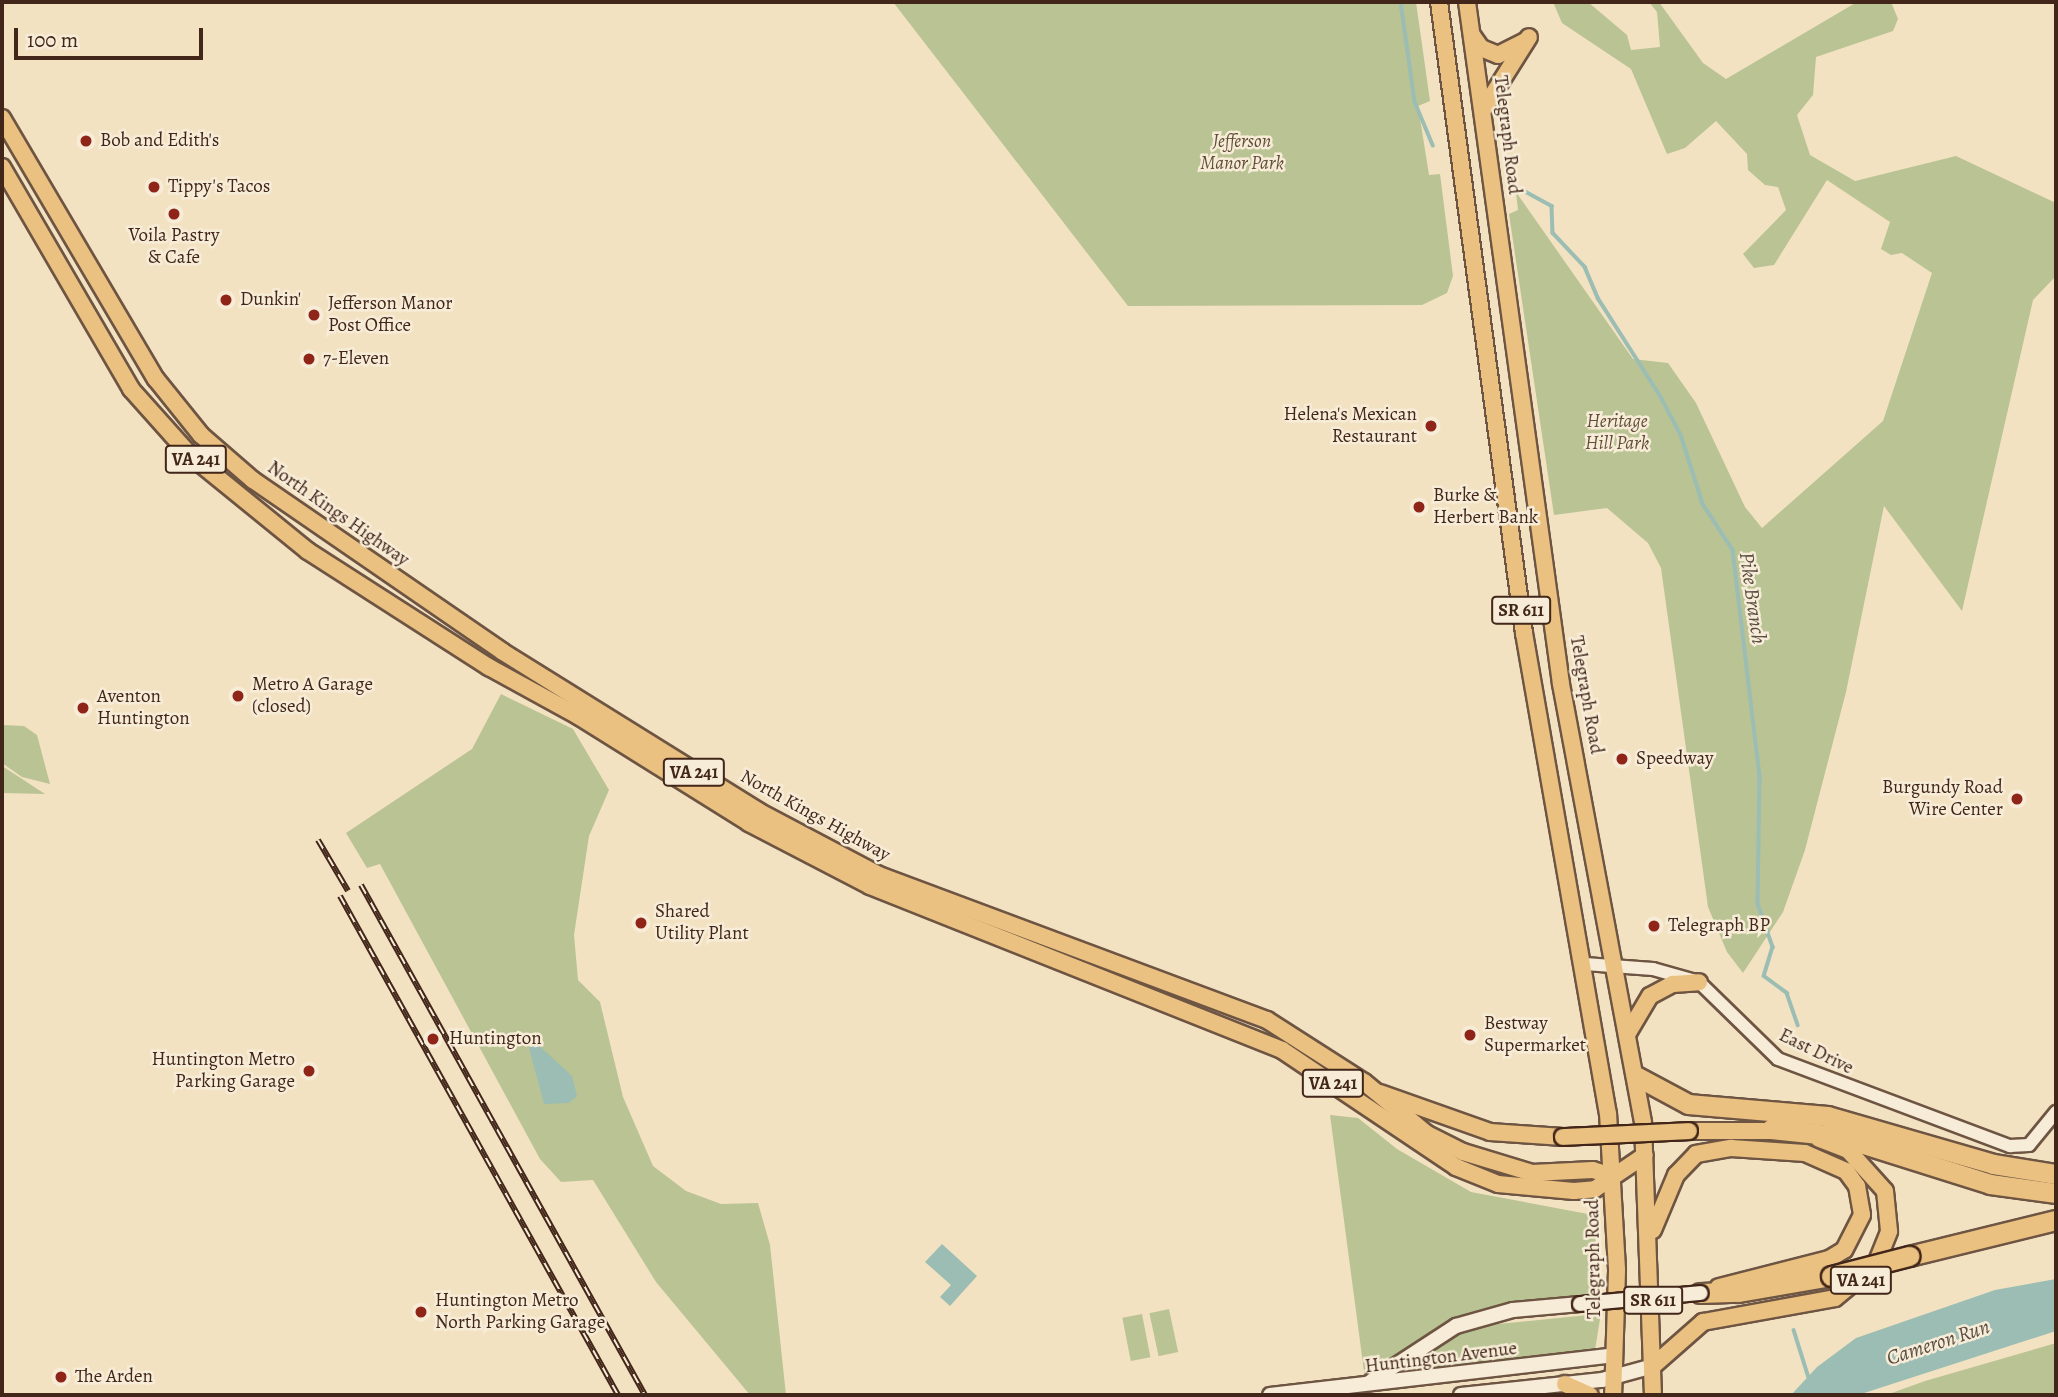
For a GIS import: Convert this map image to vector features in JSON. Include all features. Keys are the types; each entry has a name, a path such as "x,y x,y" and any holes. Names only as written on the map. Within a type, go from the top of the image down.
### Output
{"highway":[{"path":"1636,1076 1688,1104 1828,1116 1993,1164 2056,1174"},
{"path":"1772,1129 1838,1136 1990,1184 2056,1193"},
{"path":"1700,1293 1738,1292 1831,1276 2056,1220"}],"main road":[{"name":"Telegraph Road","path":"1440,2 1524,632 1585,964 1608,1113 1612,1176 1615,1355 1613,1395"},
{"name":"Telegraph Road","path":"1467,2 1561,684 1613,967 1636,1076 1650,1235 1653,1395"},
{"path":"1472,35 1485,51 1503,55 1529,37 1483,110"},
{"name":"North Kings Highway","path":"2,118 155,377 201,435 253,480 503,652 758,811 892,881 939,894 1267,1020 1376,1092 1427,1134 1503,1168 1612,1176"},
{"name":"North Kings Highway","path":"2,167 136,395 191,456 343,574 489,667 814,858 933,914 1282,1050 1439,1159 1487,1180 1531,1190 1595,1189 1645,1155"},
{"path":"136,395 155,377"},
{"path":"1627,1035 1650,996 1673,984 1699,982"},
{"name":"VA 241","path":"1376,1092 1490,1132 1563,1137 1772,1129 1829,1141 1862,1162 1885,1192 1889,1209 1885,1247 1859,1283 1835,1298 1703,1322 1653,1366"},
{"path":"1355,1387 1385,1375 1455,1326 1513,1310 1700,1293 1838,1256 1852,1242 1860,1223 1860,1195 1852,1179 1840,1166 1805,1153 1707,1151 1676,1174 1650,1235"},
{"name":"Huntington Avenue","path":"1270,1395 1615,1355"},
{"name":"Huntington Avenue","path":"1461,1395 1614,1378 1653,1366"},
{"path":"1565,1384 1590,1395"}],"street":[{"name":"East Drive","path":"1585,964 1671,972 1699,982 1777,1059 1858,1093 2022,1147 2056,1112"}],"green space":[{"name":"Jefferson Manor Park","path":"893,2 1416,2 1430,101 1418,106 1429,175 1440,174 1453,276 1447,293 1422,305 1128,306"},
{"name":"Heritage Hill Park","path":"1553,2 1588,2 1627,35 1631,50 1660,47 1657,12 1649,2 1659,2 1703,63 1726,79 1857,2 1891,2 1898,19 1893,31 1816,57 1813,95 1797,115 1810,155 1855,181 1956,156 2056,203 2056,276 2033,300 1962,611 1884,506 1846,692 1805,850 1783,912 1743,973 1727,952 1708,907 1661,568 1648,543 1607,508 1554,515 1509,214 1518,210 1516,192 1633,359 1668,363 1696,403 1745,507 1762,528 1883,421 1932,273 1902,253 1891,255 1881,249 1890,222 1827,180 1774,265 1754,268 1743,254 1786,210 1778,187 1765,185 1748,170 1747,154 1716,121 1685,148 1667,154 1631,69 1562,23"},
{"path":"501,694 573,729 609,790 589,836 574,935 578,980 600,1002 623,1097 653,1166 686,1191 721,1204 758,1203 770,1245 786,1395 750,1395 656,1282 593,1180 561,1182 540,1159 380,864 367,868 346,833 472,749"},
{"path":"2,725 24,726 37,735 50,784 22,777 2,763"},
{"path":"2,766 16,775 45,794 2,793"},
{"path":"1330,1115 1358,1118 1397,1149 1471,1192 1588,1214 1595,1228 1600,1319 1595,1350 1399,1374 1458,1332 1478,1326 1598,1314 1597,1294 1506,1304 1442,1325 1365,1379"},
{"path":"1169,1309 1178,1352 1159,1356 1149,1313"},
{"path":"1142,1314 1150,1357 1131,1361 1122,1318"},
{"path":"2056,1343 2056,1395 1886,1395 1925,1381"}],"water":[{"path":"534,1041 572,1076 577,1096 569,1103 544,1104 529,1048"},
{"path":"942,1244 977,1276 950,1306 940,1297 951,1285 925,1262"},
{"name":"Cameron Run","path":"2056,1279 2056,1331 1858,1395 1791,1395 1817,1367 1856,1338 1995,1290"}],"waterway":[{"name":"Pike Branch","path":"1401,2 1415,102 1433,145"},
{"name":"Pike Branch","path":"1515,186 1552,206 1553,233 1585,267 1598,298 1661,397 1681,435 1703,504 1733,550 1760,777 1758,904 1773,947 1764,976 1787,993 1798,1025"},
{"name":"Pike Branch","path":"1794,1330 1809,1378"}],"railway":[{"path":"318,840 348,891"},
{"path":"361,885 645,1395"},
{"path":"340,896 618,1395"}],"place":[{"name":"Bob and Edith's","path":"86,141"},
{"name":"Tippy's Tacos","path":"154,187"},
{"name":"Voila Pastry & Cafe","path":"174,214"},
{"name":"Dunkin'","path":"226,300"},
{"name":"Jefferson Manor Post Office","path":"314,315"},
{"name":"7-Eleven","path":"309,359"},
{"name":"Helena's Mexican Restaurant","path":"1431,426"},
{"name":"Burke & Herbert Bank","path":"1419,507"},
{"name":"Metro A Garage (closed)","path":"238,696"},
{"name":"Aventon Huntington","path":"83,708"},
{"name":"Speedway","path":"1622,759"},
{"name":"Burgundy Road Wire Center","path":"2017,799"},
{"name":"Shared Utility Plant","path":"641,923"},
{"name":"Telegraph BP","path":"1654,926"},
{"name":"Bestway Supermarket","path":"1470,1035"},
{"name":"Huntington","path":"433,1039"},
{"name":"Huntington Metro Parking Garage","path":"309,1071"},
{"name":"Huntington Metro North Parking Garage","path":"421,1312"},
{"name":"The Arden","path":"61,1377"}]}
